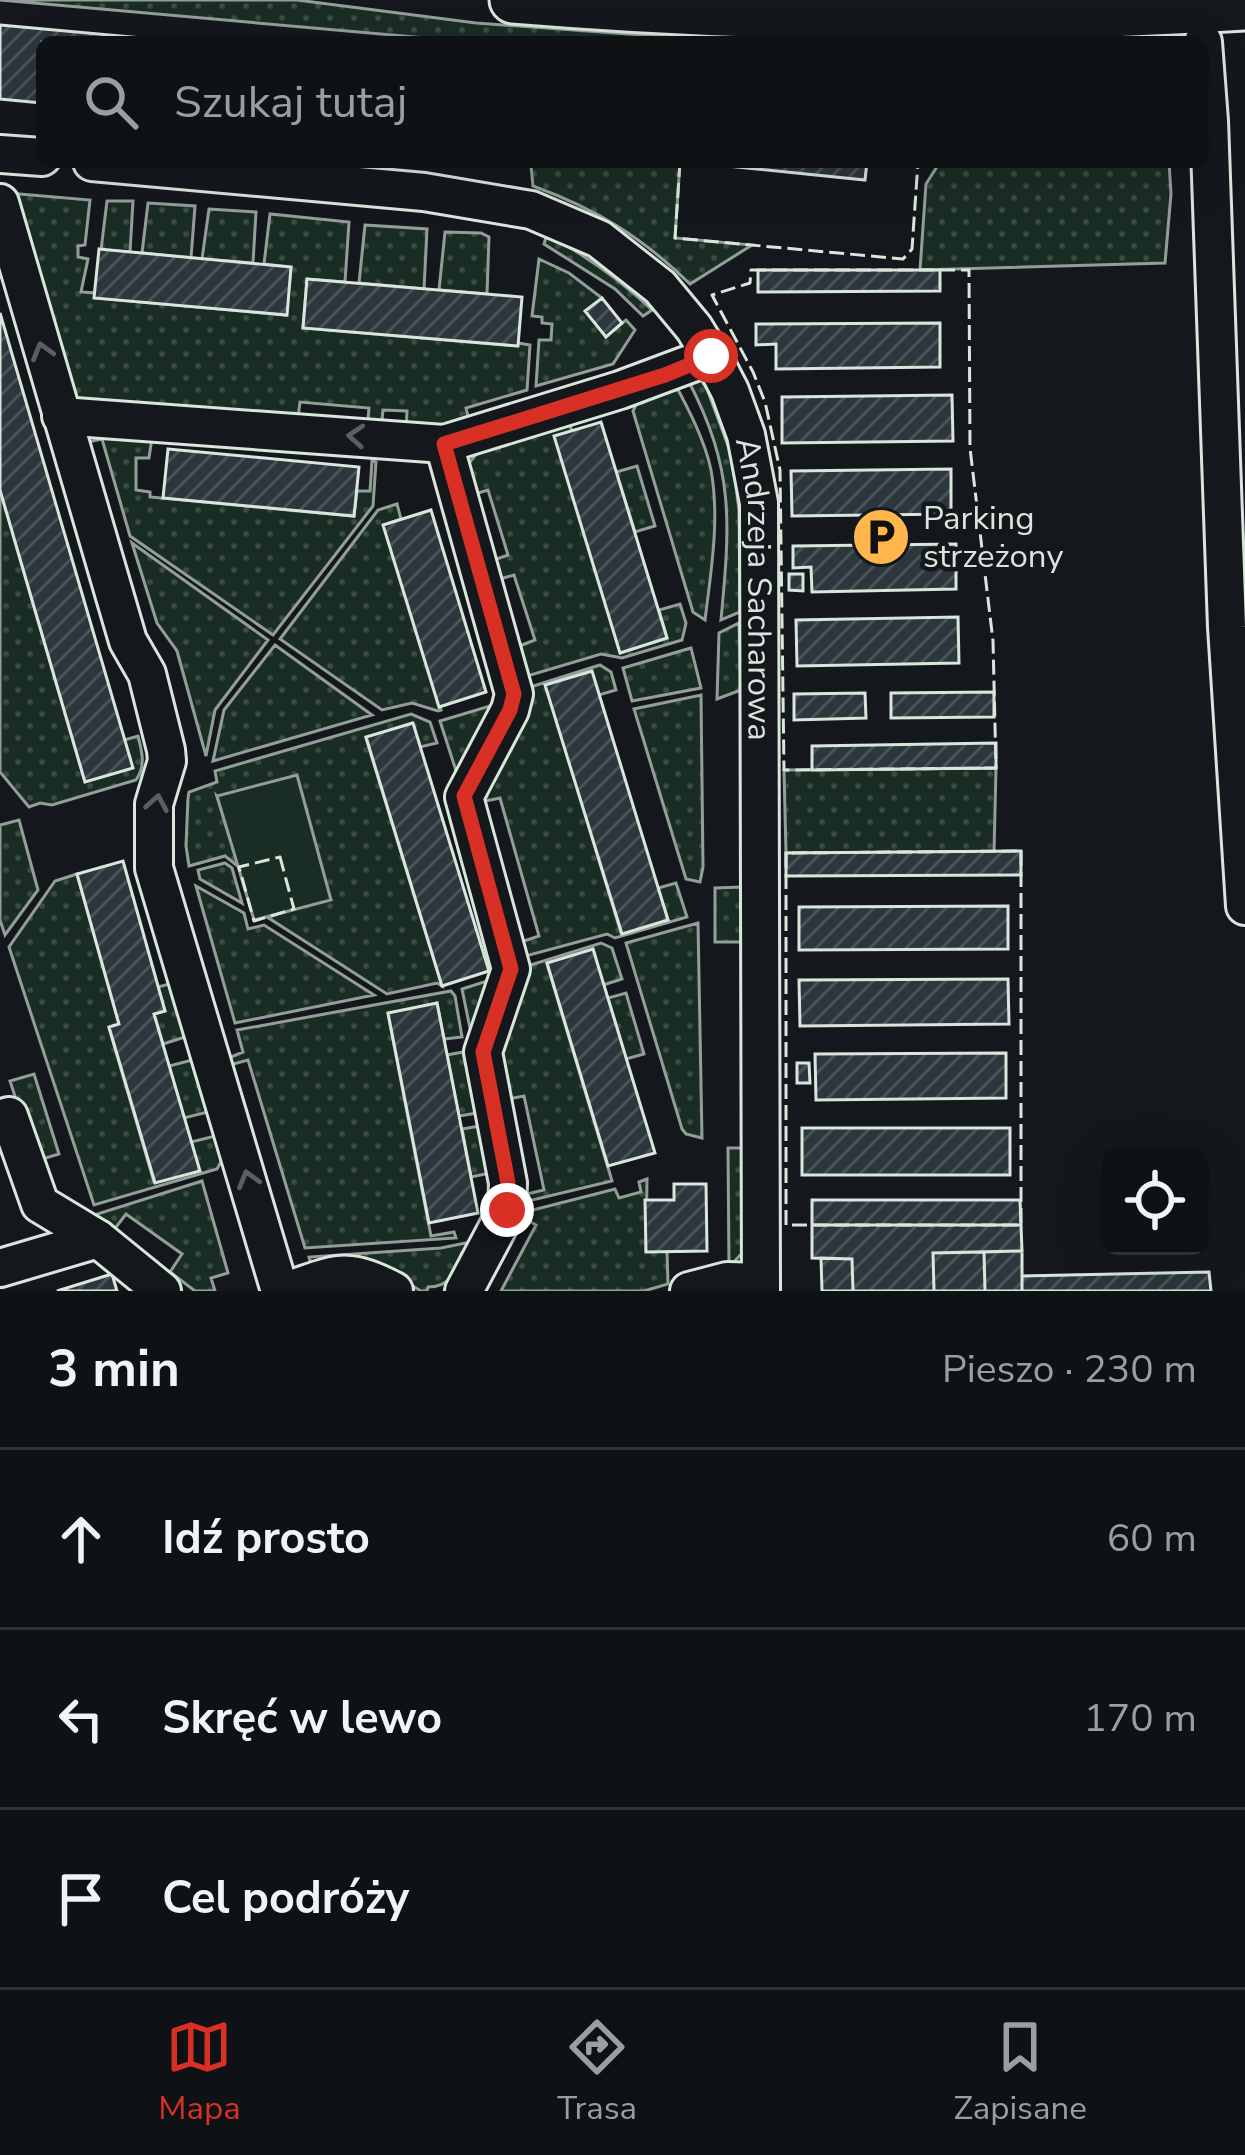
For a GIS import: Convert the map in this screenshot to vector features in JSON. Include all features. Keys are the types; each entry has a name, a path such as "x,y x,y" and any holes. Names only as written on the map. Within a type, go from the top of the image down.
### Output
{"main road":[{"path":"513,0 757,16 896,19 1201,19 1245,7"}],"street":[{"path":"1209,121 1227,627 1245,906"},
{"path":"0,154 36,157"},
{"name":"Andrzeja Sacharowa","path":"157,168 418,192 531,210 599,239 638,267 676,304 730,391 746,435 759,503 761,1287"},
{"path":"0,203 128,640 144,665 157,712 166,761 154,804 154,868 282,1291 342,1273 355,1273 394,1291"},
{"path":"61,416 444,444 665,375 711,356"},
{"path":"444,444 514,694 464,796 511,969 483,1052 508,1183 507,1210 464,1291"},
{"path":"0,1119 9,1116 40,1204 98,1239 162,1291"},
{"path":"0,1268 98,1239"},
{"path":"689,1291 728,1281 761,1287"}],"green space":[{"path":"0,0 297,0 476,23 656,36 404,36"},
{"path":"531,168 680,168 675,238 752,245 690,284 617,226 533,186"},
{"path":"936,168 1169,168 1165,263 920,270 926,184"},
{"path":"8,193 90,200 85,245 78,246 78,257 88,259 81,292 95,293 95,298 286,315 291,267 264,264 270,214 349,222 345,282 307,279 303,328 530,345 527,390 466,408 470,425 406,433 407,411 383,410 381,431 367,430 369,408 300,402 297,425 79,408"},
{"path":"107,201 133,201 130,252 101,250"},
{"path":"148,203 195,206 191,258 142,253"},
{"path":"209,209 256,212 253,263 202,259"},
{"path":"365,225 427,229 424,289 359,283"},
{"path":"445,232 489,237 487,294 439,290"},
{"path":"547,234 602,269 652,310 643,316 615,289 544,244"},
{"path":"539,259 569,273 602,298 606,336 626,320 635,330 613,364 536,386 539,340 551,340 552,324 532,316"},
{"path":"694,377 707,389 730,451 739,511 740,612 721,620 726,497 714,442 688,380"},
{"path":"675,384 705,448 714,489 714,545 705,620 693,612 633,411 641,394"},
{"path":"568,415 621,652 667,638 659,610 680,604 686,623 682,640 622,658 601,654 524,677 514,648 535,640 514,575 493,581 488,562 508,555 488,490 468,496 473,486 469,463 486,442"},
{"path":"91,430 153,431 149,458 136,458 136,490 150,492 150,497 354,516 357,491 370,491 372,461 376,462 373,506 273,635 130,536 102,439 84,443"},
{"path":"637,466 655,526 635,532 616,472"},
{"path":"0,490 85,782 132,768 124,740 138,736 142,764 136,780 52,805 29,807 0,772"},
{"path":"397,504 401,519 384,525 438,711 412,703 382,710 280,639 378,510"},
{"path":"132,543 268,640 215,710 206,756 177,651 157,623"},
{"path":"739,623 741,690 717,699 719,633"},
{"path":"275,645 372,715 213,761 224,710"},
{"path":"691,648 701,688 632,701 623,668"},
{"path":"600,665 611,672 616,690 599,695 591,671 546,685 621,933 668,920 658,888 676,883 687,917 615,938 607,934 522,957 518,943 539,936 500,798 476,803 524,689"},
{"path":"701,695 700,882 686,879 634,709"},
{"path":"503,702 459,780 440,721"},
{"path":"411,714 430,722 437,743 420,747 412,723 366,738 442,986 437,983 387,994 267,917 330,899 217,796 239,867 225,856 189,866 188,798 189,792 217,782 215,771"},
{"path":"996,768 994,852 786,853 784,770"},
{"path":"297,775 331,900 254,920 217,796"},
{"path":"19,820 38,890 5,935 0,920 0,825"},
{"path":"225,863 232,868 242,903 200,879 198,870"},
{"path":"77,874 119,1024 109,1028 154,1182 199,1171 191,1142 215,1136 222,1160 217,1169 94,1205 9,947 55,881"},
{"path":"196,886 244,913 248,929 264,925 374,995 235,1023"},
{"path":"742,887 742,942 715,942 715,888"},
{"path":"698,923 702,1138 682,1129 626,943"},
{"path":"601,943 612,948 622,979 603,985 593,949 547,964 612,1181 520,1203 519,1196 544,1190 524,1096 502,1100 495,1056 521,968"},
{"path":"490,980 472,1038 462,989"},
{"path":"169,984 185,1037 163,1044 154,1014 165,1011 158,987"},
{"path":"451,991 462,1037 444,1039 437,1003 388,1014 431,1236 454,1232 456,1238 305,1248 248,1060 226,1066 226,1059 243,1052 237,1030"},
{"path":"626,993 644,1054 626,1059 608,998"},
{"path":"463,1052 477,1113 459,1116 447,1055"},
{"path":"192,1060 208,1112 184,1118 169,1066"},
{"path":"34,1074 59,1154 36,1161 10,1081"},
{"path":"480,1126 490,1173 471,1177 462,1129"},
{"path":"728,1148 744,1148 746,1249 729,1267"},
{"path":"647,1179 646,1251 667,1251 668,1284 644,1291 501,1291 536,1225 517,1214 615,1189 619,1198 641,1192 639,1182"},
{"path":"202,1181 228,1273 211,1278 215,1291 195,1291 170,1272 182,1254 126,1214 113,1231 94,1215"},
{"path":"470,1242 450,1278 427,1291 386,1270 313,1271 309,1257 441,1248"}],"building":[{"path":"0,25 120,36 36,36 36,102 0,99"},
{"path":"746,168 866,168 865,180"},
{"path":"99,249 291,267 287,315 94,298"},
{"path":"758,270 940,270 940,291 758,292"},
{"path":"307,279 522,297 518,346 303,328"},
{"path":"602,298 622,323 606,337 585,311"},
{"path":"0,313 133,768 85,782 0,490"},
{"path":"940,323 940,367 776,369 776,344 756,345 756,324"},
{"path":"952,395 953,441 782,443 782,397"},
{"path":"601,422 667,638 620,653 554,436"},
{"path":"168,449 359,467 354,516 163,498"},
{"path":"951,469 951,514 792,516 791,471"},
{"path":"431,510 486,692 439,707 383,525"},
{"path":"956,544 956,589 812,592 811,567 793,568 793,546"},
{"path":"789,574 803,574 803,591 789,590"},
{"path":"958,617 959,663 797,666 796,620"},
{"path":"592,671 668,920 622,934 545,685"},
{"path":"994,692 994,717 891,718 891,693"},
{"path":"865,693 866,718 794,720 794,694"},
{"path":"413,723 489,971 442,986 366,737"},
{"path":"996,743 996,768 812,770 812,746"},
{"path":"1021,851 1021,875 786,876 786,853"},
{"path":"123,861 165,1011 154,1014 200,1171 155,1183 109,1027 119,1024 77,874"},
{"path":"1008,906 1008,949 799,950 799,907"},
{"path":"593,949 655,1153 608,1166 547,963"},
{"path":"1008,979 1009,1024 800,1026 799,980"},
{"path":"437,1003 478,1213 429,1223 388,1013"},
{"path":"1006,1053 1006,1098 816,1100 815,1054"},
{"path":"797,1063 809,1063 810,1083 797,1083"},
{"path":"802,1128 1010,1128 1010,1175 802,1175"},
{"path":"674,1184 706,1184 707,1251 646,1252 645,1200 674,1200"},
{"path":"812,1200 1020,1200 1021,1225 812,1225"},
{"path":"812,1225 1021,1225 1022,1251 933,1253 934,1291 853,1291 852,1259 812,1258"},
{"path":"1022,1251 1022,1291 985,1291 984,1252"},
{"path":"984,1252 985,1291 934,1291 933,1253"},
{"path":"821,1258 852,1259 853,1291 822,1291"},
{"path":"1209,1272 1211,1291 1022,1291 1022,1276"},
{"path":"112,1274 117,1291 57,1291"}],"fence":[{"path":"680,168 675,238 903,259 912,249 918,168"},
{"path":"751,270 969,270 970,448 993,641 996,768 784,770 780,470 765,402 712,295 750,283 751,270"},
{"path":"1021,851 1021,1225 786,1225 786,853 1021,851"},
{"path":"280,857 294,909 254,921 239,867 280,857"}],"place":[{"name":"Parking strzeżony","path":"881,537"}],"route":[{"path":"507,1210 508,1183 483,1052 511,969 510,958 464,796 514,694 444,444 620,390 711,356"}]}
